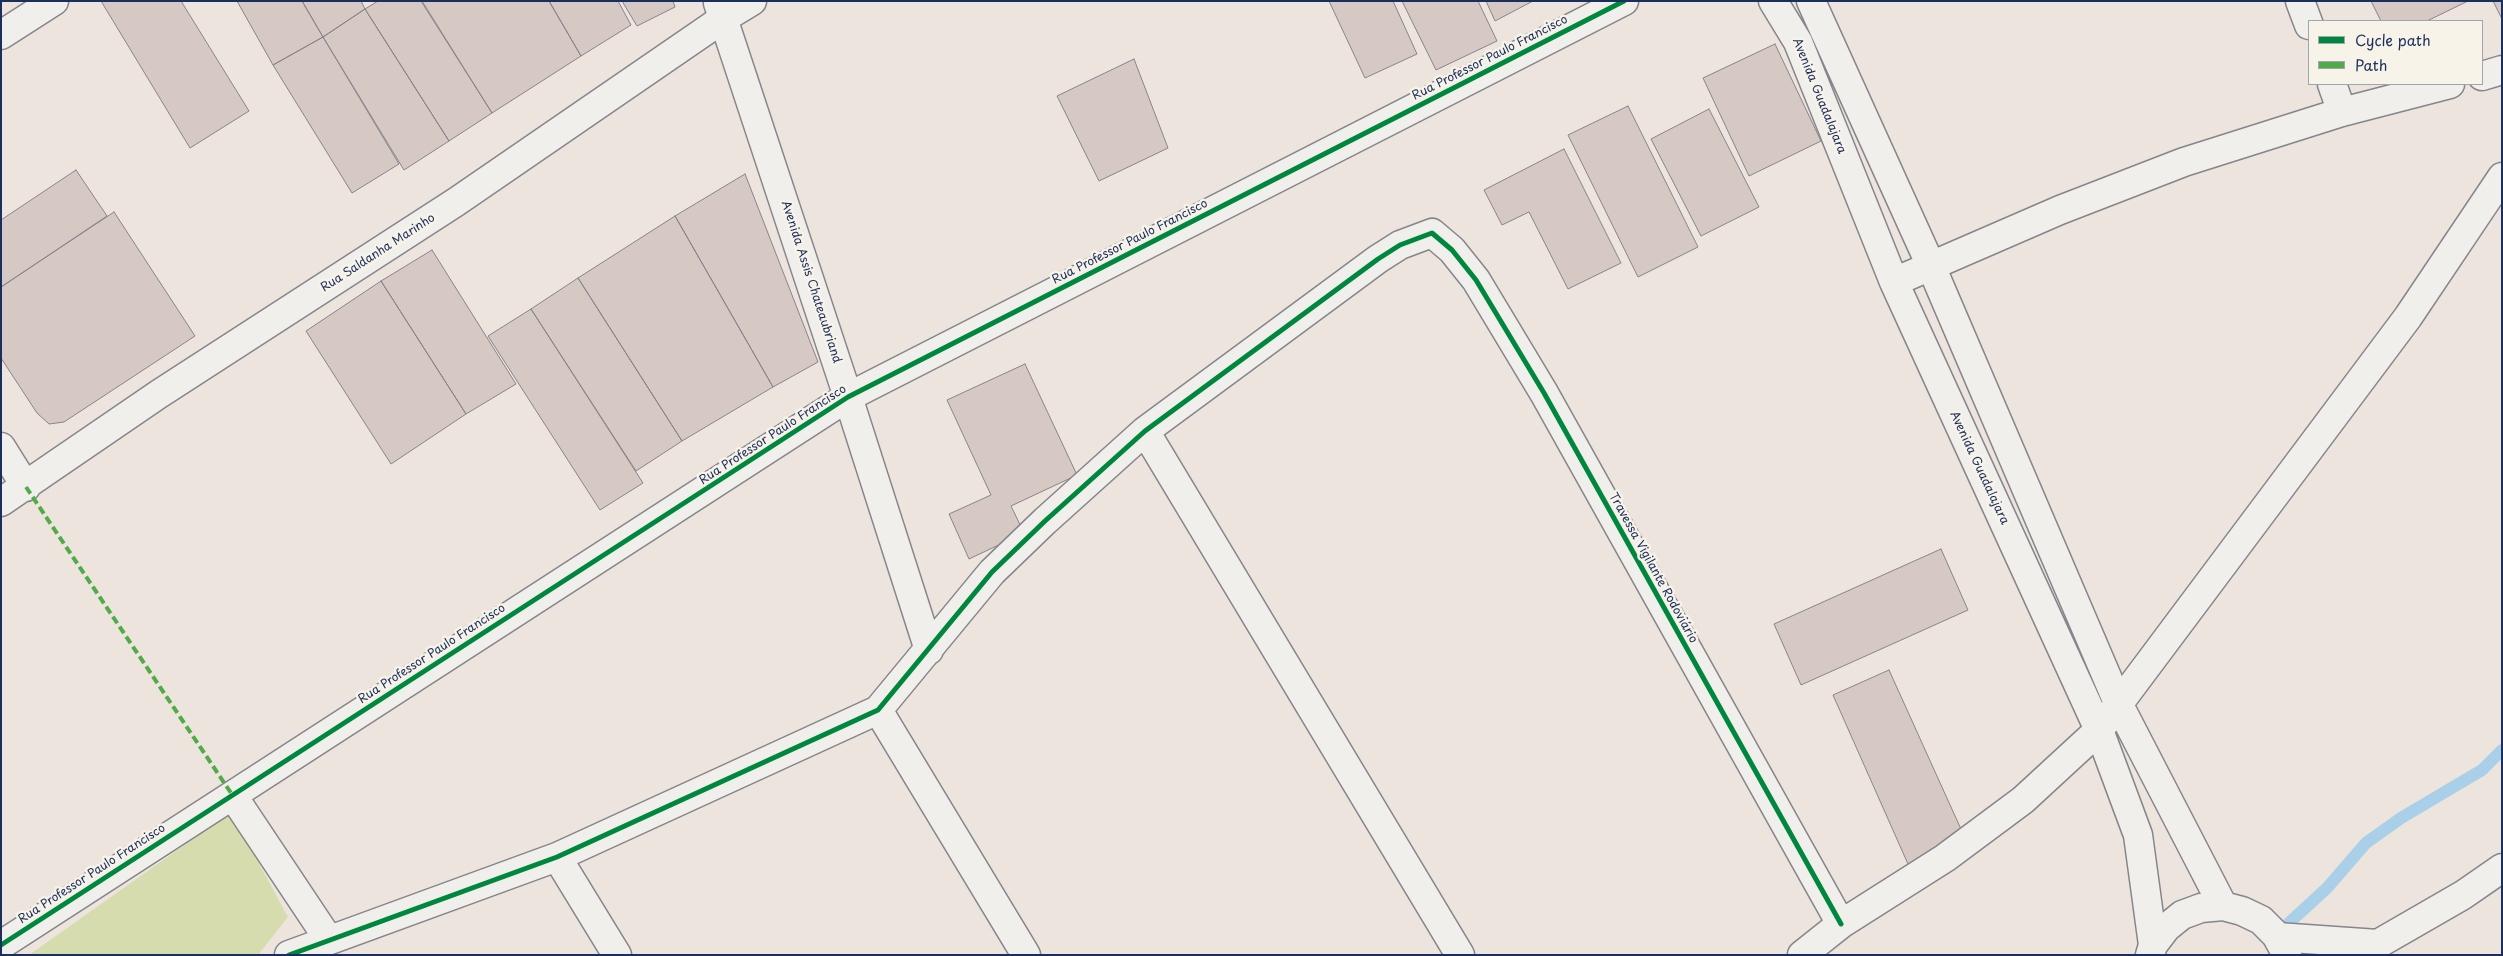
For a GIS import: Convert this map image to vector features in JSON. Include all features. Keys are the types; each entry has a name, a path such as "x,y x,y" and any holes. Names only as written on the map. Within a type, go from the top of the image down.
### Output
{"street":[{"path":"1,35 54,1"},
{"name":"Rua Saldanha Marinho","path":"1,502 26,487 159,394 456,202 721,10 752,1"},
{"name":"Rua Professor Paulo Francisco","path":"1,945 848,397 1624,1"},
{"name":"Avenida Guadalajara","path":"1773,1 1798,42 1894,282 2099,730 2138,836 2152,950"},
{"path":"1811,1 1931,266 2119,705 2222,906"},
{"path":"2300,1 2308,22"},
{"name":"Avenida Assis Chateaubriand","path":"721,10 848,397 928,650"},
{"path":"2483,76 2502,70"},
{"path":"2332,85 2342,112"},
{"path":"1894,282 2060,210 2184,162 2342,112 2446,85"},
{"path":"1802,955 1841,924 1945,858 2015,806 2099,730 2408,316 2502,177"},
{"name":"Travessa Vigilante Rodoviário","path":"1145,431 1378,259 1400,244 1432,233 1452,250 1476,280 1544,392 1841,924"},
{"path":"289,955 558,857 878,710 992,572 1045,521 1145,431 1460,955"},
{"path":"1,447 26,487"},
{"path":"878,710 1026,955"},
{"path":"233,796 329,940"},
{"path":"558,857 617,955"},
{"path":"2152,950 2166,928 2182,915 2201,908 2222,906 2242,910 2261,920 2282,946 2370,949 2463,896 2502,868"}],"green space":[{"path":"231,812 288,917 258,955 29,955"}],"building":[{"path":"101,1 181,1 249,111 190,148"},
{"path":"237,1 302,1 323,37 273,65"},
{"path":"302,1 361,1 365,9 323,37"},
{"path":"378,1 421,1 492,113 449,141 365,9"},
{"path":"422,1 549,1 581,56 492,113"},
{"path":"549,1 618,1 631,25 581,56"},
{"path":"622,1 673,1 675,7 637,26"},
{"path":"1329,1 1393,1 1417,54 1365,78"},
{"path":"1402,1 1478,1 1497,41 1436,70"},
{"path":"1486,1 1533,1 1495,21"},
{"path":"2371,1 2468,1 2429,20 2380,20"},
{"path":"2493,1 2502,1 2502,19"},
{"path":"365,9 449,141 404,170 323,37"},
{"path":"323,37 399,164 352,193 273,65"},
{"path":"1775,44 1821,141 1749,176 1703,78"},
{"path":"1134,59 1168,148 1099,181 1057,96"},
{"path":"1628,106 1698,247 1638,277 1568,135"},
{"path":"1709,109 1759,207 1701,236 1651,139"},
{"path":"1564,149 1621,263 1568,289 1529,212 1502,225 1484,190"},
{"path":"76,170 107,216 1,287 1,220"},
{"path":"745,174 818,362 773,387 675,216"},
{"path":"114,212 195,336 64,422 49,424 37,413 1,358 1,287"},
{"path":"675,216 773,387 682,441 578,278"},
{"path":"432,250 516,384 466,414 381,281"},
{"path":"578,278 682,441 636,471 531,309"},
{"path":"381,281 466,414 391,464 306,331"},
{"path":"531,309 643,483 600,510 488,336"},
{"path":"1025,364 1077,475 1011,506 1024,533 969,559 949,514 991,495 947,400"},
{"path":"1941,549 1968,610 1801,685 1774,624"},
{"path":"1889,670 1965,838 1908,864 1833,695"}],"waterway":[{"path":"2278,933 2327,888 2366,843 2401,818 2482,770 2502,750"}],"marked path":[{"path":"26,487 233,796"}],"cycle path":[{"path":"1,945 848,397 1624,1"},
{"path":"289,955 557,857 878,710 992,572 1045,521 1145,431 1378,259 1400,245 1432,233 1452,250 1476,280 1544,393 1841,924"}]}
